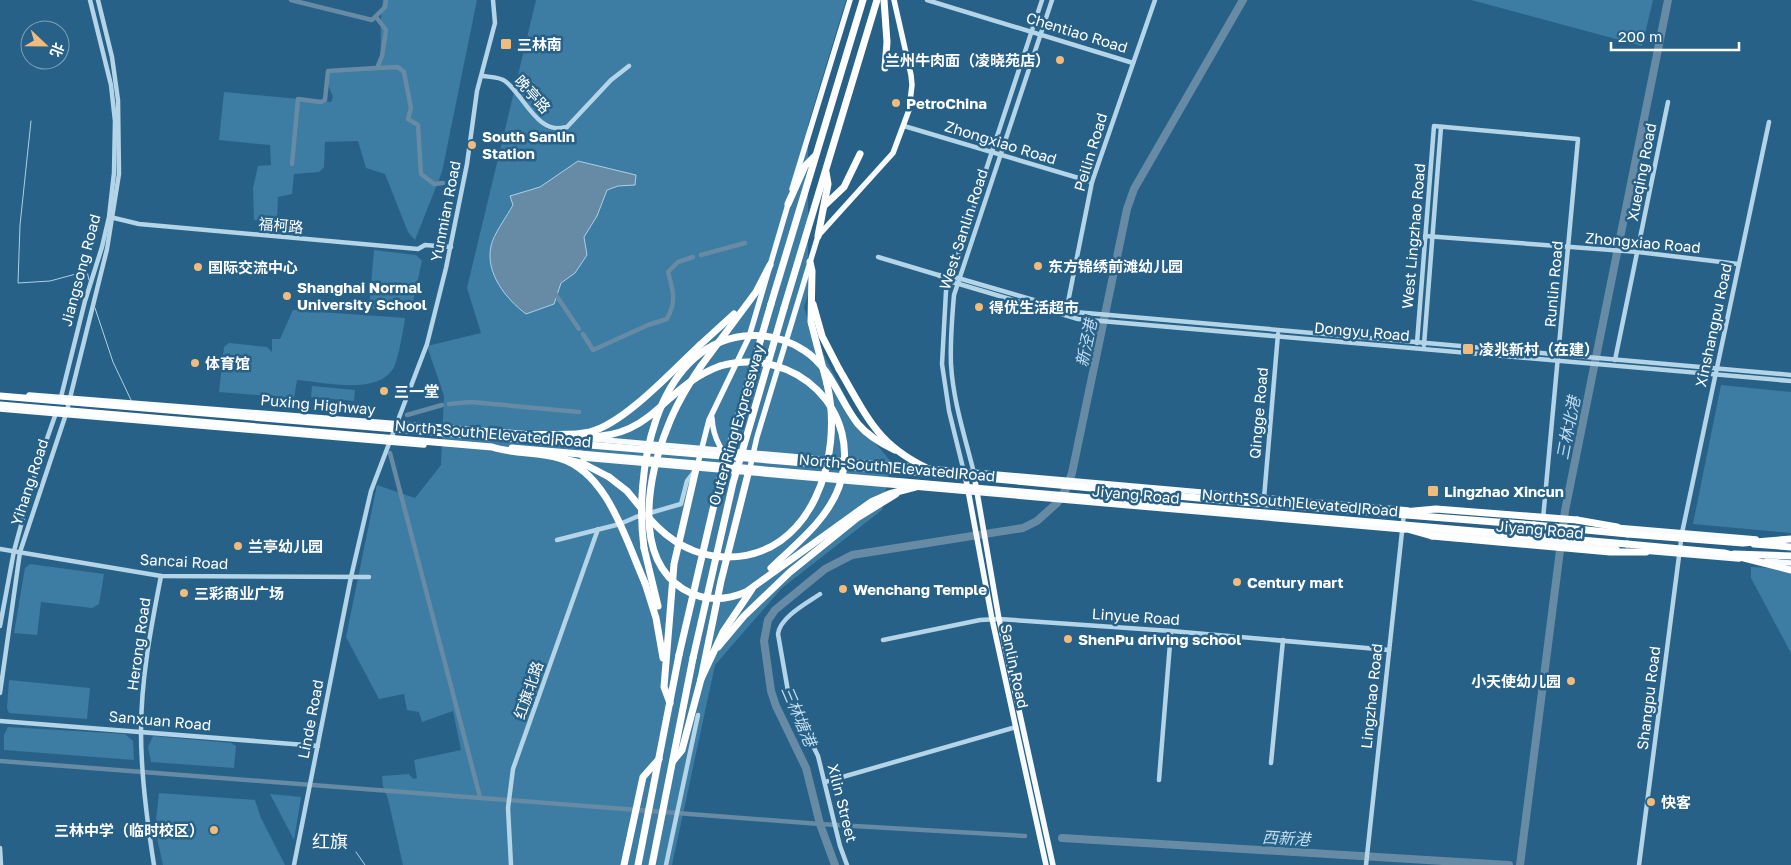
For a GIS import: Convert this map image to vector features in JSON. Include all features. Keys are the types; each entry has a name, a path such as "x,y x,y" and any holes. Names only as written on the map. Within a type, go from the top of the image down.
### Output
{"highway":[{"name":"Outer Ring Expressway","path":"638,865 679,655 720,479 863,0"},
{"name":"Outer Ring Expressway","path":"652,865 693,658 736,474 877,1"},
{"path":"885,3 887,42 885,68"},
{"path":"824,205 844,187 860,154"},
{"path":"788,204 805,166 816,156"},
{"path":"818,236 828,184 826,172"},
{"path":"492,447 584,464 610,477 627,491 661,531 681,546 711,556 734,557 749,555 770,547 792,530 806,515 818,493 827,466 832,436 831,405 827,384 811,326 812,272 810,262"},
{"path":"770,265 756,292 701,366 677,406 666,431 655,469 650,503 650,533 656,557 669,578 687,591 715,598 728,598 746,592 854,512 889,494 934,484"},
{"path":"811,291 822,336 839,369 871,424 895,450"},
{"path":"561,435 592,431 617,418 743,309"},
{"path":"660,631 662,622 644,548 641,517 643,479 648,449 658,414 672,388 700,354 722,342 740,337 762,336 782,340 800,347 826,370 858,424 880,443 942,475"},
{"path":"505,437 531,434 598,437 628,430 648,418 695,378 728,363 766,362 802,377 820,393 836,419 844,449 842,473 835,495 822,516 771,568 741,603 723,632 718,647 701,679"},
{"name":"North-South Elevated Road","path":"0,395 1791,547"},
{"name":"North-South Elevated Road","path":"0,407 934,484 1724,553 1791,556"},
{"path":"559,458 584,470 598,486 615,516 644,583 660,631 665,672"},
{"path":"670,703 664,686 674,564 696,469"},
{"path":"672,761 682,750 701,679 723,571 748,474"},
{"path":"718,647 768,592 857,518 883,501 910,488"},
{"path":"1390,514 1436,509 1576,521 1617,527"},
{"path":"1390,523 1432,536 1610,552 1646,552"},
{"path":"1743,543 1791,541"},
{"path":"1724,553 1791,570"},
{"path":"624,865 642,777 659,758"}],"main road":[{"path":"696,469 700,448 712,416 748,342 850,0"},
{"path":"0,407 56,414 531,452 748,474 818,236 887,161 897,146 904,126 912,85 894,0"},
{"name":"Puxing Highway","path":"0,395 61,397 753,452"},
{"path":"712,416 713,432 721,450 740,473"},
{"name":"Jiyang Road","path":"753,452 1264,498 1576,521"},
{"name":"Sanlin Road","path":"964,472 992,619 1016,727 1045,844 1053,865"},
{"name":"Sanlin Road","path":"974,473 999,619 1042,831"},
{"name":"Jiyang Road","path":"748,474 968,491 977,494 1043,498 1680,555 1791,563"},
{"path":"1617,527 1791,541"},
{"name":"Sanlin Road","path":"1045,844 1046,865"}],"street":[{"name":"Jiangsong Road","path":"69,398 107,249 114,173 113,103 107,64 90,0"},
{"name":"Jiangsong Road","path":"61,397 111,217 119,174 118,100 112,57 98,0"},
{"name":"Yunmian Road","path":"389,442 398,423 427,344 451,247 467,164 477,91 483,76 495,23 493,0"},
{"name":"Chentiao Road","path":"927,0 1132,63"},
{"name":"West Sanlin Road","path":"964,472 949,411 942,364 946,291 1042,0"},
{"name":"West Sanlin Road","path":"974,473 954,393 950,331 954,296 1052,0"},
{"name":"Peilin Road","path":"1066,316 1092,182 1154,0"},
{"name":"晚亭路","path":"483,76 504,80 543,124 558,130 566,127 612,80 629,66"},
{"name":"Xueqing Road","path":"1613,365 1668,102"},
{"name":"Xinshangpu Road","path":"1682,533 1769,122"},
{"name":"Zhongxiao Road","path":"904,126 1092,182"},
{"name":"West Lingzhao Road","path":"1416,348 1434,126 1441,127 1424,349"},
{"name":"Runlin Road","path":"1441,127 1578,139 1546,520"},
{"name":"福柯路","path":"111,217 139,224 284,238 418,249 425,246 451,247"},
{"name":"Zhongxiao Road","path":"1425,236 1638,252 1738,264"},
{"name":"Dongyu Road","path":"878,257 950,279 1067,310 1089,313 1791,375"},
{"name":"Dongyu Road","path":"958,281 1066,316 1088,320 1791,381"},
{"name":"Qingge Road","path":"1264,498 1278,330"},
{"name":"Yihang Road","path":"0,626 14,551 36,470 61,397"},
{"name":"Yihang Road","path":"0,693 20,552 66,414 69,398"},
{"name":"Linde Road","path":"294,865 351,577 371,491 389,442"},
{"path":"557,540 620,524 636,517 681,504 687,481 696,469"},
{"name":"Lingzhao Road","path":"1366,864 1404,509"},
{"name":"红旗北路","path":"511,865 508,808 513,769 598,529"},
{"name":"Shangpu Road","path":"1639,865 1682,533"},
{"name":"Sancai Road","path":"0,549 161,576 369,577"},
{"name":"Herong Road","path":"154,865 143,781 141,731 148,647 161,576"},
{"name":"Xilin Street","path":"820,594 797,610 781,626 778,632 789,697 818,756 837,834 847,865"},
{"name":"Linyue Road","path":"883,640 999,619 1171,631 1389,650"},
{"path":"1159,780 1171,631"},
{"path":"1271,763 1283,640"},
{"path":"666,865 698,715"},
{"name":"Sanxuan Road","path":"0,721 318,746"},
{"path":"825,782 1016,727"},
{"path":"0,848 1,865"}],"shaded area":[{"path":"383,0 477,0 442,172 415,240 408,232 385,174 366,168 358,141 325,142 324,167 319,172 294,174 292,194 278,197 277,221 254,220 253,188 258,166 271,165 270,145 219,140 224,92 331,102 333,97 329,87 328,73 334,70 382,70 380,66"},
{"path":"536,0 846,0 808,125 808,295 804,307 811,330 859,423 891,462 882,510 782,588 715,665 672,865 403,865 382,776 409,774 413,779 417,778 414,760 461,750 453,711 422,722 419,712 407,710 404,694 379,699 346,637 377,485 415,498 441,465 444,396 427,346 481,333 467,288"},
{"path":"1471,0 1653,0 1642,46"},
{"path":"578,161 636,175 635,185 618,186 607,190 597,216 584,237 587,255 575,273 561,283 554,304 526,314 511,301 494,275 490,256 492,242 513,205 510,196 540,187"},
{"path":"374,250 416,255 422,261 411,310 369,309"},
{"path":"293,310 405,318 394,367 387,376 376,382 364,384 350,385 297,380 294,398 219,392 224,347 229,343 267,347 272,352 272,339 280,339"},
{"path":"1721,385 1791,392 1791,533 1693,524"},
{"path":"312,386 355,390 354,401 311,397"},
{"path":"30,564 104,574 99,604 92,608 41,602 37,635 14,633 25,568"},
{"path":"1751,567 1791,569 1791,653 1751,578"},
{"path":"9,680 90,688 87,719 9,713 7,708"},
{"path":"8,727 125,734 133,741 134,760 4,750 4,735"},
{"path":"153,736 231,743 236,746 234,768 151,762 148,747"},
{"name":"三林中学（临时校区）","path":"159,793 255,800 261,818 285,865 163,865 155,829"},
{"path":"270,794 301,797 294,840"}],"waterway":[{"path":"291,0 372,20 385,7 386,0"},
{"name":"新泾港","path":"835,865 820,824 806,768 776,706 771,691 764,641 768,620 775,610 825,569 852,555 1023,528 1037,521 1057,503 1066,489 1072,473 1127,209 1134,189 1243,0"},
{"name":"三林北港","path":"1520,865 1565,511 1668,0"},
{"path":"376,17 386,30 382,56 377,68 398,67 404,72 411,108 408,119 418,125 421,174 434,184 443,183"},
{"path":"292,164 298,99 321,102 325,100 328,71 377,68"},
{"path":"31,121 20,225 18,283 50,281 87,271 89,280"},
{"path":"701,255 745,243"},
{"path":"583,334 593,350 648,325 667,319 673,301 673,290 668,272 678,262 693,257"},
{"path":"554,292 579,329"},
{"path":"95,308 113,362 131,400"},
{"path":"449,404 471,402 579,412"},
{"path":"407,415 442,405"},
{"path":"390,453 480,797"},
{"path":"0,761 820,824 1025,836"},
{"name":"西新港","path":"1062,838 1509,865"},
{"path":"356,852 365,865"}],"place":[{"name":"三林南","path":"506,44"},
{"name":"兰州牛肉面（凌晓苑店）","path":"1060,60"},
{"name":"PetroChina","path":"896,103"},
{"name":"South Sanlin Station","path":"472,145"},
{"name":"东方锦绣前滩幼儿园","path":"1038,266"},
{"name":"国际交流中心","path":"198,267"},
{"name":"Shanghai Normal University School","path":"287,296"},
{"name":"得优生活超市","path":"979,307"},
{"name":"凌兆新村（在建）","path":"1468,349"},
{"name":"体育馆","path":"195,363"},
{"name":"三一堂","path":"384,391"},
{"name":"Lingzhao Xincun","path":"1433,491"},
{"name":"兰亭幼儿园","path":"238,546"},
{"name":"Century mart","path":"1237,582"},
{"name":"Wenchang Temple","path":"843,589"},
{"name":"三彩商业广场","path":"184,593"},
{"name":"ShenPu driving school","path":"1068,639"},
{"name":"小天使幼儿园","path":"1571,681"},
{"name":"快客","path":"1651,802"},
{"name":"三林中学（临时校区）","path":"214,830"}],"district":[{"name":"红旗","path":"330,841"}],"water label":[{"name":"三林塘港","path":"799,716"}]}
